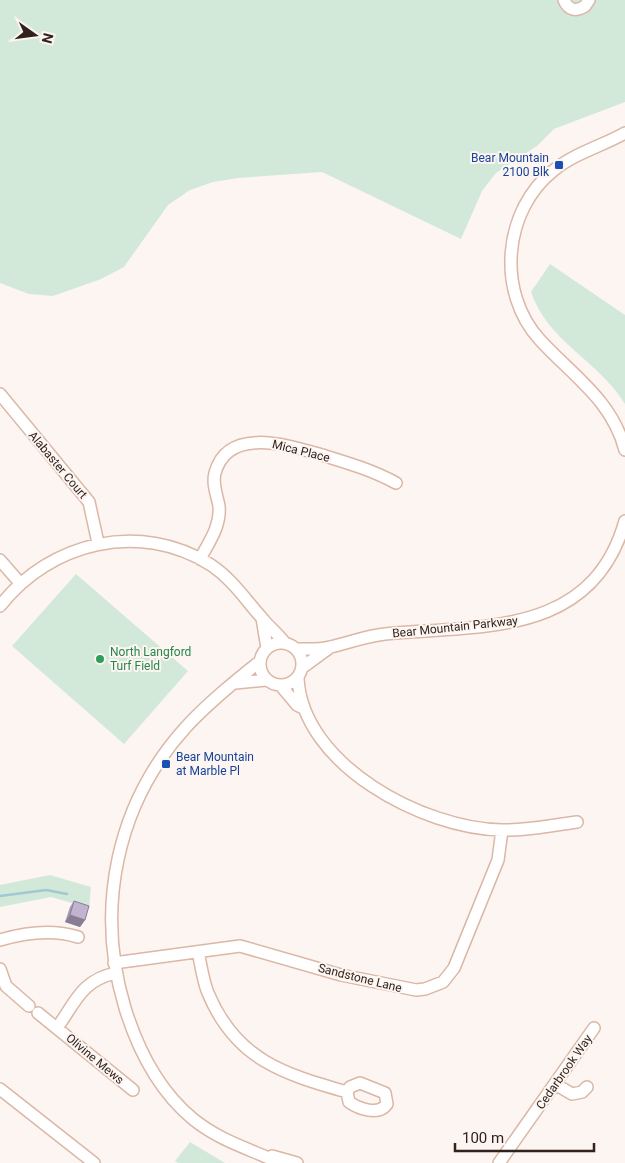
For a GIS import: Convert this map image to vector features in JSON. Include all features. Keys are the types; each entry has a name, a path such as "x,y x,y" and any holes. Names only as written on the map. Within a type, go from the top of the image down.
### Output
{"street":[{"path":"564,0 570,8 575,10 586,6 589,0"},
{"path":"625,133 566,161 542,180 522,210 516,225 511,251 514,287 528,324 540,339 600,399 616,426 625,450"},
{"name":"Alabaster Court","path":"0,394 89,502 98,543"},
{"name":"Mica Place","path":"200,559 214,532 219,517 214,486 219,462 238,447 260,442 282,444 369,469 396,484"},
{"name":"Bear Mountain Parkway","path":"296,649 329,648 372,636 511,622 550,611 580,594 593,582 615,550 625,521"},
{"path":"0,606 20,583 56,558 98,543 122,541 150,542 170,547 212,566 239,590 284,642 300,653 304,708 336,754 361,778 388,797 437,818 460,825 502,830 577,822"},
{"path":"0,560 20,583"},
{"path":"262,618 267,648"},
{"path":"280,1163 229,1142 209,1131 177,1104 162,1084 137,1044 115,968 111,935 113,883 120,847 134,808 152,772 176,738 203,710 259,662 267,648 275,643 284,642"},
{"name":"Bear Mountain Parkway","path":"301,673 329,648"},
{"path":"259,662 266,680"},
{"path":"281,686 301,673"},
{"path":"235,684 266,680 281,686 297,705 304,708"},
{"name":"Sandstone Lane","path":"115,968 198,952 247,947 341,975 407,989 425,989 436,986 449,976 454,968 498,860 502,830"},
{"path":"0,940 19,935 61,932 78,937"},
{"path":"198,952 207,991 215,1008 234,1035 250,1052 278,1070 294,1077 347,1092"},
{"name":"Olivine Mews","path":"57,1028 88,984 115,968"},
{"name":"Olivine Mews","path":"0,969 6,986 133,1090"},
{"name":"Cedarbrook Way","path":"499,1163 594,1028"},
{"path":"555,1084 572,1094 582,1092 587,1087"},
{"path":"0,1089 94,1163"},
{"path":"263,1155 283,1158 297,1163"}],"green space":[{"path":"0,0 625,0 625,102 554,129 537,146 496,173 482,191 461,239 322,172 238,178 213,182 190,190 168,205 124,267 101,279 53,296 29,294 0,283"},
{"path":"550,264 625,315 625,404 602,375 561,338 539,309 531,292"},
{"name":"North Langford Turf Field","path":"76,574 188,671 124,744 12,646"},
{"path":"50,875 91,887 89,908 51,897 0,907 0,885"},
{"path":"190,1142 225,1163 178,1163 175,1161"}],"building":[{"path":"74,901 89,906 85,920 70,915"}],"waterway":[{"path":"0,896 46,890 67,894"}],"place":[{"name":"Bear Mountain 2100 Blk","path":"559,165"},
{"name":"North Langford Turf Field","path":"100,659"},
{"name":"Bear Mountain at Marble Pl","path":"166,764"}]}
